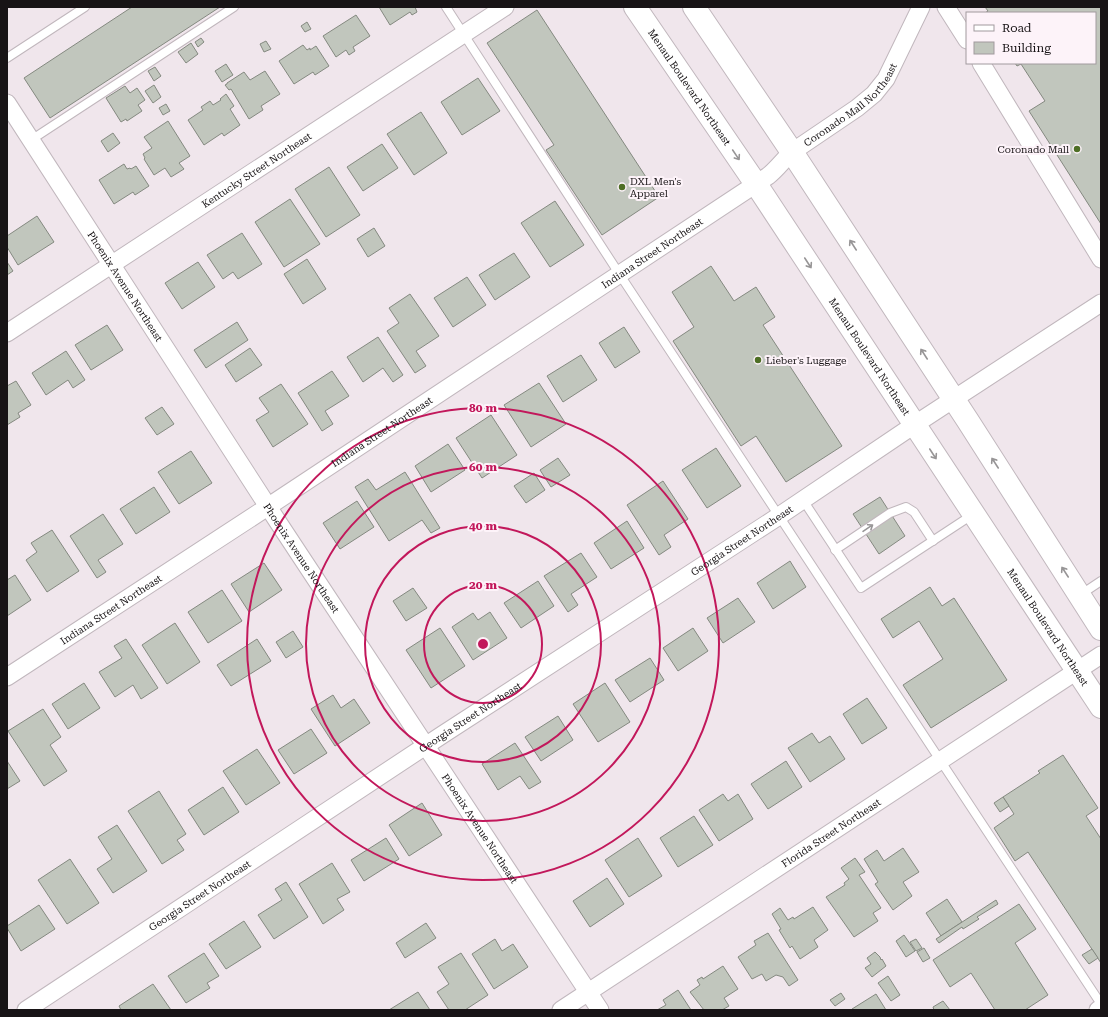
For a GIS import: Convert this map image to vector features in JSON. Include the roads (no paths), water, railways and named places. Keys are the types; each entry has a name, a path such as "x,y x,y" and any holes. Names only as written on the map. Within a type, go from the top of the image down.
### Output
{"main road":[{"name":"Menaul Boulevard Northeast","path":"635,7 756,184 1101,707"},
{"path":"682,7 698,12 954,399 1101,628"}],"street":[{"name":"Kentucky Street Northeast","path":"7,333 505,7"},
{"name":"Coronado Mall Northeast","path":"756,184 777,170 783,160 792,152 857,108 874,94 886,79 921,7"},
{"path":"946,7 966,38"},
{"path":"982,64 1101,259"},
{"name":"Phoenix Avenue Northeast","path":"7,103 269,506 600,1010"},
{"name":"Indiana Street Northeast","path":"7,677 620,275 756,184"},
{"path":"914,425 1101,303"},
{"name":"Georgia Street Northeast","path":"26,1010 426,746 779,516 914,425"},
{"name":"Florida Street Northeast","path":"561,1010 1101,655"}],"lane":[{"path":"7,58 85,7"},
{"path":"31,140 234,7"},
{"path":"446,7 620,275 1101,1004"},
{"path":"803,500 861,588 973,514"},
{"path":"836,550 890,513 906,507 914,512 933,541"},
{"path":"1080,596 1101,581"}],"place":[{"name":"Coronado Mall","path":"1077,149"},
{"name":"DXL Men's Apparel","path":"622,187"},
{"name":"Lieber's Luggage","path":"758,360"}]}
